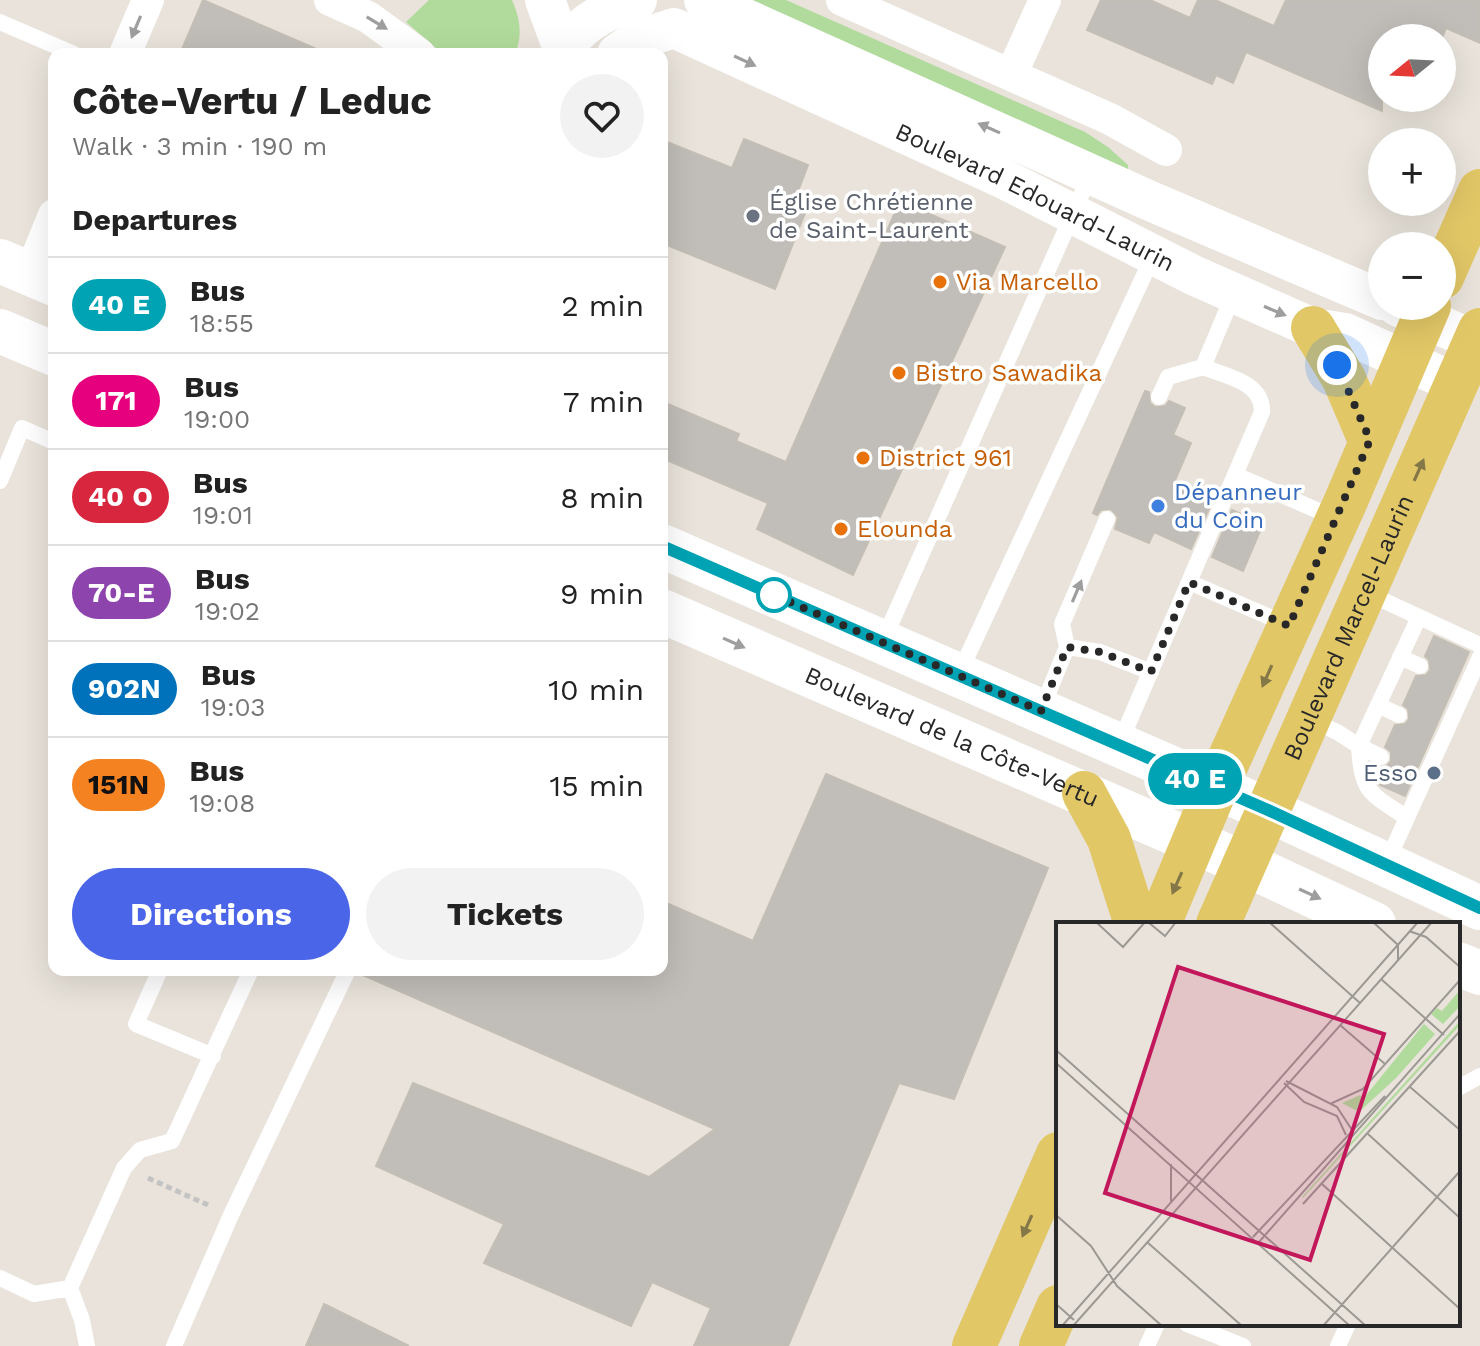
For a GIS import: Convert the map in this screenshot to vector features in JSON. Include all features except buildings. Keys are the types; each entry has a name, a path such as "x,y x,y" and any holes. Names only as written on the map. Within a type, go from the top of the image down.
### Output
{"main road":[{"path":"1456,245 1480,191"},
{"path":"1160,922 1405,361 1415,320"},
{"path":"1313,328 1337,365 1370,440"},
{"path":"0,331 48,351"},
{"name":"Boulevard Marcel-Laurin","path":"1219,922 1478,336"},
{"path":"668,549 1268,810 1480,908"},
{"name":"Boulevard de la Côte-Vertu","path":"668,614 1084,793 1370,922"},
{"path":"1084,793 1113,847 1135,922"},
{"path":"1460,965 1480,973"},
{"path":"974,1346 1056,1159"},
{"path":"1041,1346 1056,1312"}],"street":[{"path":"128,48 148,0"},
{"path":"330,0 368,17 411,48"},
{"path":"545,0 561,48"},
{"name":"Boulevard Edouard-Laurin","path":"704,0 1368,294"},
{"path":"842,0 1134,130 1166,150"},
{"path":"1011,75 1045,0"},
{"path":"566,48 585,26 626,1"},
{"name":"Boulevard Edouard-Laurin","path":"626,1 674,28 1073,212 1193,275 1313,328 1345,333 1457,384"},
{"path":"626,48 637,40 674,28"},
{"path":"28,273 48,228"},
{"path":"1193,275 1221,230"},
{"path":"1440,320 1478,336"}],"lane":[{"path":"0,22 60,48"},
{"path":"882,643 1091,173"},
{"path":"959,675 1153,255"},
{"path":"1203,367 1234,293"},
{"path":"1119,745 1262,412 1260,398 1246,384 1203,367 1168,377 1159,397"},
{"path":"0,481 22,428 48,439"},
{"path":"1236,475 1337,519"},
{"path":"1041,711 1067,647 1062,624 1107,519"},
{"path":"1189,582 1289,626"},
{"path":"1365,592 1480,645"},
{"path":"1407,818 1368,792 1360,765 1359,746 1419,617"},
{"path":"1067,647 1100,652 1151,672"},
{"path":"1400,657 1420,666"},
{"path":"1385,865 1407,818 1419,778 1438,734 1462,683 1480,657"},
{"path":"1378,705 1399,715"},
{"path":"1307,719 1381,757"},
{"path":"157,976 136,1024 213,1056"},
{"path":"87,1346 82,1320 70,1288 124,1168 140,1150 172,1141 248,976"},
{"path":"174,1346 231,1215 345,976"},
{"path":"1460,1087 1480,1076"},
{"path":"0,1278 34,1294 70,1288"},
{"path":"1147,1346 1156,1326"},
{"path":"1192,1326 1243,1346"},
{"path":"1338,1346 1347,1326"}],"path":[{"path":"124,1168 231,1215"}],"green space":[{"path":"429,0 512,0 520,27 519,40 517,48 436,48 406,22"},
{"path":"743,0 786,0 1085,132 1108,147 1128,165 1128,170"}],"bus line":[{"path":"668,549 1268,810 1480,908"}],"place":[{"name":"Église Chrétienne de Saint-Laurent","path":"753,216"},
{"name":"Via Marcello","path":"940,282"},
{"name":"Bistro Sawadika","path":"899,373"},
{"name":"District 961","path":"863,458"},
{"name":"Dépanneur du Coin","path":"1158,506"},
{"name":"Elounda","path":"841,529"},
{"name":"Esso","path":"1434,773"}],"route":[{"path":"774,595 769,593 1041,711 1067,647 1100,652 1151,672 1189,582 1289,626 1370,440 1337,365"}]}
